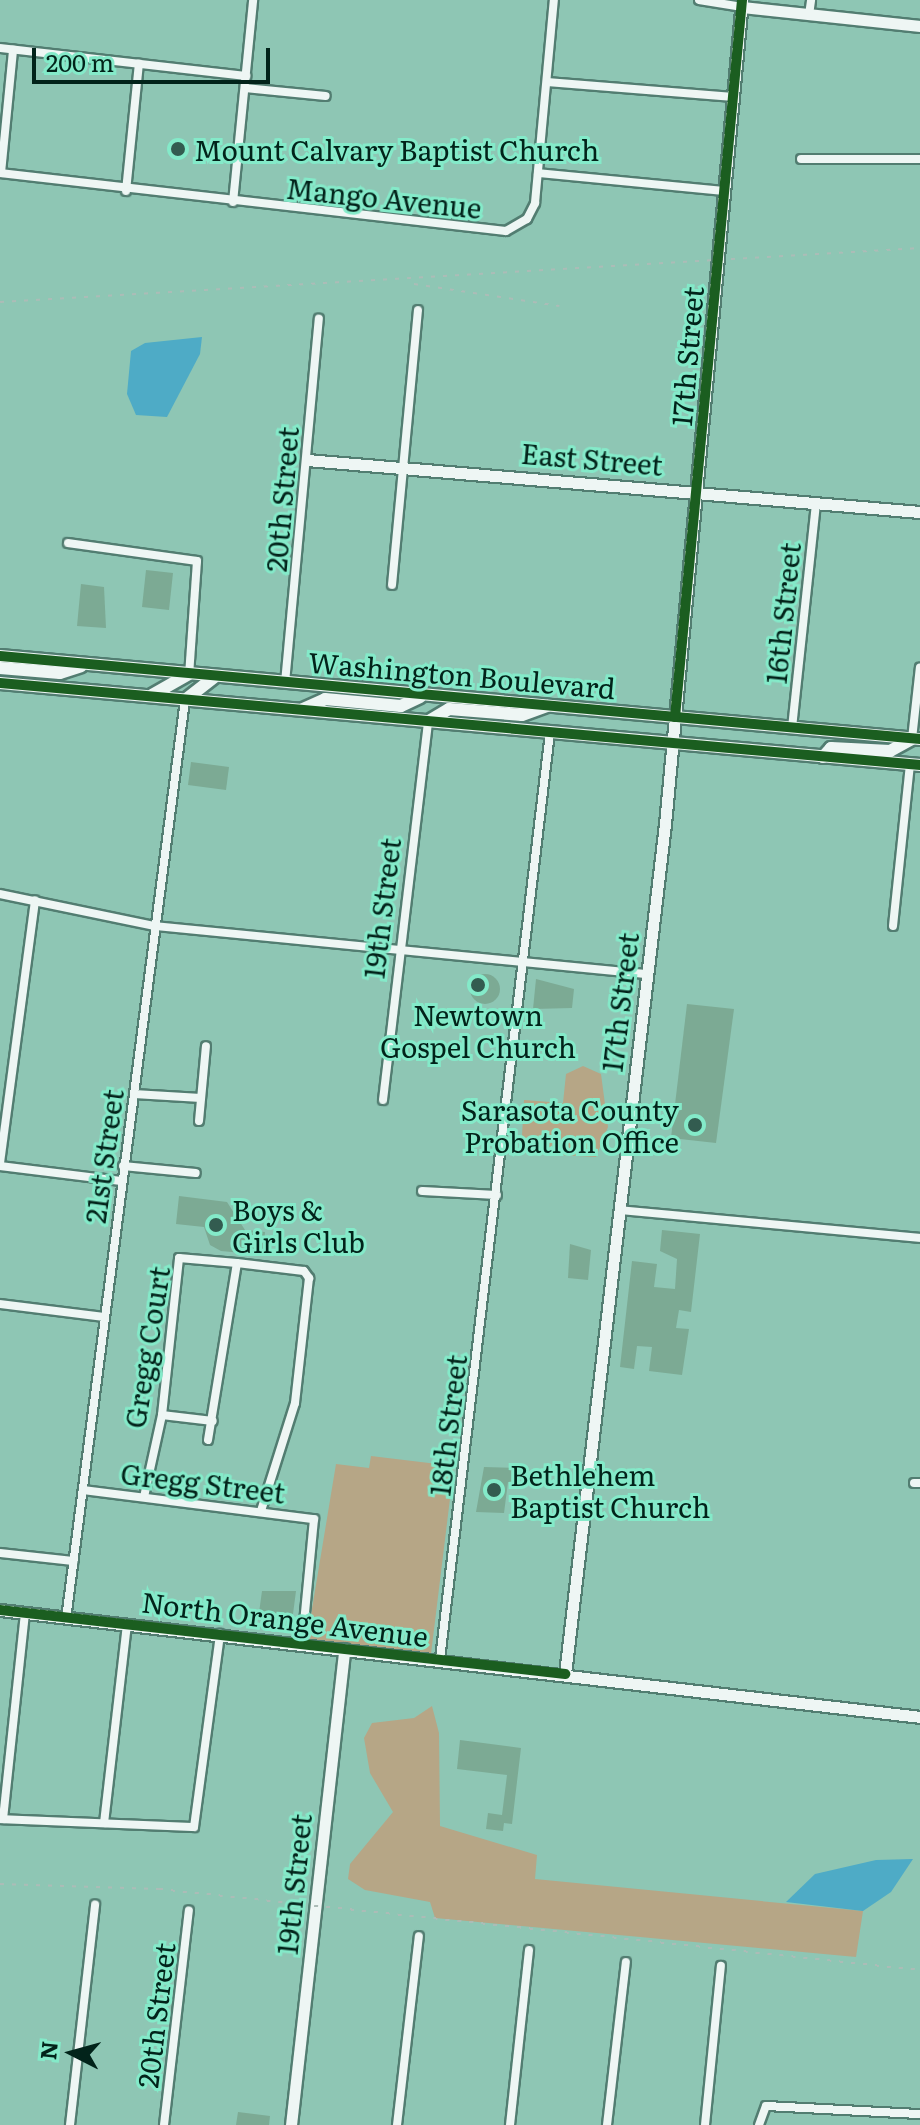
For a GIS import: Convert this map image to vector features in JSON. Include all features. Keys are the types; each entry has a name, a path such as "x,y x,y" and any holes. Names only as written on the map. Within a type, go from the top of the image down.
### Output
{"main road":[{"name":"Washington Boulevard","path":"0,656 916,739"},
{"path":"0,668 60,673 84,664"},
{"path":"149,696 189,674"},
{"path":"185,700 214,677"},
{"name":"Washington Boulevard","path":"0,683 823,757 917,762"},
{"path":"300,710 325,699 401,706 422,696"},
{"path":"428,722 449,709 522,715 547,706"},
{"path":"823,757 831,748 890,751 916,739"}],"street":[{"path":"233,202 253,0"},
{"path":"554,0 538,173 725,191"},
{"path":"699,0 920,26"},
{"path":"809,15 811,0"},
{"name":"17th Street","path":"565,1674 675,717 742,3"},
{"path":"0,48 246,76"},
{"path":"0,173 13,50"},
{"path":"126,191 139,64"},
{"path":"547,82 733,97"},
{"path":"245,88 326,96"},
{"path":"801,159 920,159"},
{"name":"Mango Avenue","path":"0,173 126,191 506,231 532,211 538,173"},
{"path":"392,585 418,310"},
{"name":"20th Street","path":"285,683 319,319"},
{"name":"East Street","path":"307,460 920,512"},
{"name":"16th Street","path":"792,728 816,503"},
{"path":"68,543 197,561 189,674"},
{"path":"916,739 920,667"},
{"name":"21st Street","path":"66,1619 185,700"},
{"name":"19th Street","path":"383,1100 428,722"},
{"name":"18th Street","path":"440,1659 550,732"},
{"path":"893,926 917,762"},
{"path":"0,894 155,926 647,974"},
{"path":"35,900 0,1164 121,1181"},
{"path":"199,1121 206,1046"},
{"path":"134,1094 201,1098"},
{"path":"123,1166 196,1173"},
{"path":"422,1191 497,1195"},
{"path":"619,1210 920,1238"},
{"name":"Gregg Court","path":"144,1497 162,1415 179,1258 237,1263"},
{"path":"208,1440 237,1263 307,1273 295,1403 261,1511"},
{"path":"0,1304 104,1317"},
{"path":"162,1415 213,1421"},
{"name":"Gregg Street","path":"83,1490 261,1511 315,1522 302,1644"},
{"path":"0,1553 74,1561"},
{"name":"North Orange Avenue","path":"0,1610 920,1717"},
{"path":"25,1613 1,1819 194,1827 220,1634"},
{"path":"104,1823 127,1624"},
{"name":"19th Street","path":"291,2125 344,1649"},
{"path":"70,2125 95,1904"},
{"name":"20th Street","path":"164,2125 189,1910"},
{"path":"397,2125 419,1936"},
{"path":"510,2125 529,1950"},
{"path":"607,2125 626,1962"},
{"path":"705,2125 721,1966"},
{"path":"759,2125 766,2106 920,2114"}],"shaded area":[{"path":"583,1066 601,1074 608,1127 596,1157 521,1153 524,1100 563,1103 566,1074"},
{"path":"371,1456 454,1466 431,1654 307,1639 336,1464 369,1468"},
{"path":"432,1706 439,1733 440,1826 537,1855 535,1879 863,1911 856,1957 435,1918 430,1902 365,1890 348,1879 350,1864 393,1812 370,1773 364,1738 372,1723 414,1718"}],"water":[{"path":"202,337 200,354 167,417 136,415 127,394 131,351 145,343"},
{"path":"913,1859 891,1892 863,1911 786,1902 815,1874 876,1860"}],"building":[{"path":"146,570 173,573 169,610 142,607"},
{"path":"81,584 104,587 106,628 77,626"},
{"path":"191,762 229,767 226,790 188,785"},
{"name":"Newtown Gospel Church","path":"485,974 496,978 500,989 496,1000 485,1004 474,1000 470,989 474,978"},
{"path":"536,979 574,989 572,1008 533,1009"},
{"path":"687,1004 734,1009 716,1143 671,1138"},
{"name":"Boys & Girls Club","path":"179,1196 227,1202 245,1230 265,1232 263,1255 221,1251 210,1245 204,1227 176,1224"},
{"path":"662,1230 700,1234 691,1312 679,1310 676,1328 689,1329 682,1375 649,1371 652,1347 637,1346 634,1369 620,1367 632,1261 657,1264 654,1287 675,1289 677,1259 660,1251"},
{"path":"570,1244 591,1250 588,1280 568,1278"},
{"name":"Bethlehem Baptist Church","path":"484,1467 514,1468 516,1483 508,1482 504,1513 476,1512"},
{"path":"262,1591 296,1591 293,1614 282,1613 275,1622 258,1620"},
{"path":"460,1740 521,1748 512,1824 504,1823 503,1831 486,1829 488,1813 502,1815 507,1775 457,1769"},
{"path":"238,2112 270,2116 269,2125 236,2125"}],"railway":[{"path":"0,302 920,248"},
{"path":"414,284 559,306"},
{"path":"0,1884 159,1889 920,1970"}],"cycle path":[{"path":"675,717 742,0"},
{"path":"0,656 920,739"},
{"path":"0,683 920,765"},
{"path":"0,1610 565,1674"}],"place":[{"name":"Mount Calvary Baptist Church","path":"178,149"},
{"name":"Newtown Gospel Church","path":"478,985"},
{"name":"Sarasota County Probation Office","path":"695,1125"},
{"name":"Boys & Girls Club","path":"216,1225"},
{"name":"Bethlehem Baptist Church","path":"494,1490"}]}
